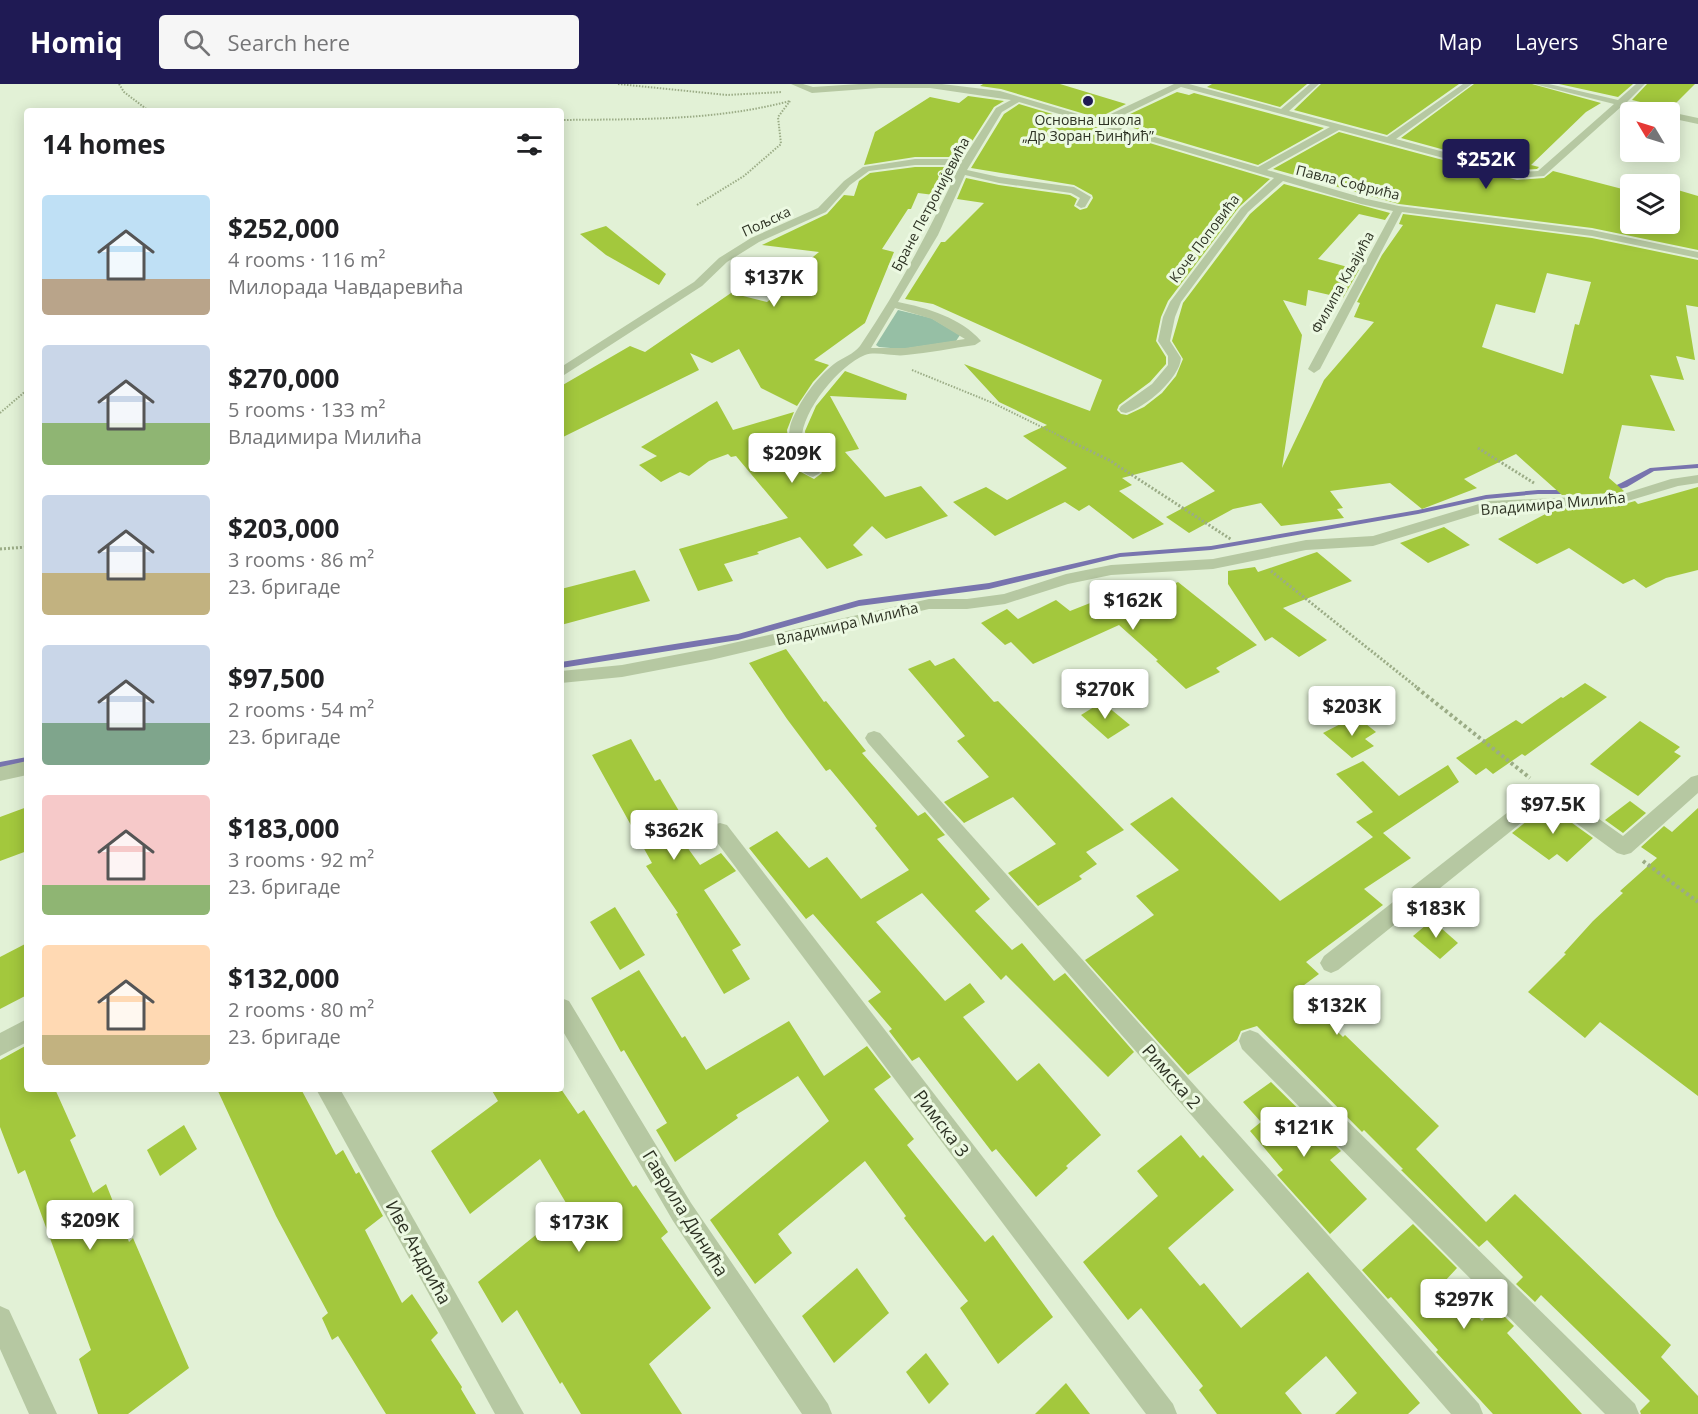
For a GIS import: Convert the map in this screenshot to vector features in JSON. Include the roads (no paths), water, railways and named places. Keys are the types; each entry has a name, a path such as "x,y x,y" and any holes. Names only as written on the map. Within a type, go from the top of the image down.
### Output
{"street":[{"name":"Павла Софрића","path":"795,84 812,90 879,85 932,85 1000,94"},
{"name":"Павла Софрића","path":"973,84 1365,202 1399,209 1592,233 1698,255"},
{"path":"1100,123 1180,84 1518,175 1531,176 1541,174 1620,104"},
{"path":"1284,111 1315,84"},
{"path":"1389,140 1468,84"},
{"path":"1538,84 1620,103"},
{"path":"1622,102 1641,84"},
{"name":"Бране Петронијевића","path":"813,474 799,457 796,448 795,432 808,402 825,379 850,358 863,351 933,235 964,167 999,110 1018,99"},
{"path":"1680,117 1698,121"},
{"path":"1258,171 1337,127"},
{"name":"Пољска","path":"564,371 698,284 723,260 755,240 822,210 847,183 866,169 915,162 964,167 999,180 1074,190 1086,197 1081,205"},
{"name":"Коче Поповића","path":"1126,409 1166,379 1173,370 1175,357 1164,341 1170,314 1182,290 1200,272 1237,216 1262,189 1280,178"},
{"name":"Филипа Кљајића","path":"1314,369 1399,209"},
{"path":"863,351 905,352 975,341 956,325 942,318 893,304"},
{"name":"Владимира Милића","path":"564,677 622,671 711,654 929,604 967,604 1005,599 1066,579 1111,570 1213,564 1306,545 1373,541 1489,506 1621,499 1676,482 1698,478"},
{"name":"Римска 2","path":"874,738 1469,1414"},
{"path":"0,774 24,769"},
{"path":"1331,963 1547,792 1624,847 1698,782"},
{"name":"Римска 3","path":"720,831 1163,1414"},
{"name":"Гаврила Динића","path":"564,1013 682,1212 818,1414"},
{"path":"0,1045 24,1032"},
{"path":"1250,1041 1625,1414"},
{"name":"Иве Андрића","path":"329,1092 510,1414"},
{"path":"0,1319 43,1414"}],"waterway":[{"path":"1610,490 1652,469 1698,466"},
{"path":"564,665 738,637 859,603 989,586 1120,555 1211,548 1418,512 1486,497 1538,492 1569,492"},
{"path":"0,766 24,762"}],"place":[{"name":"Основна школа „Др Зоран Ђинђић”","path":"1088,101"}]}
